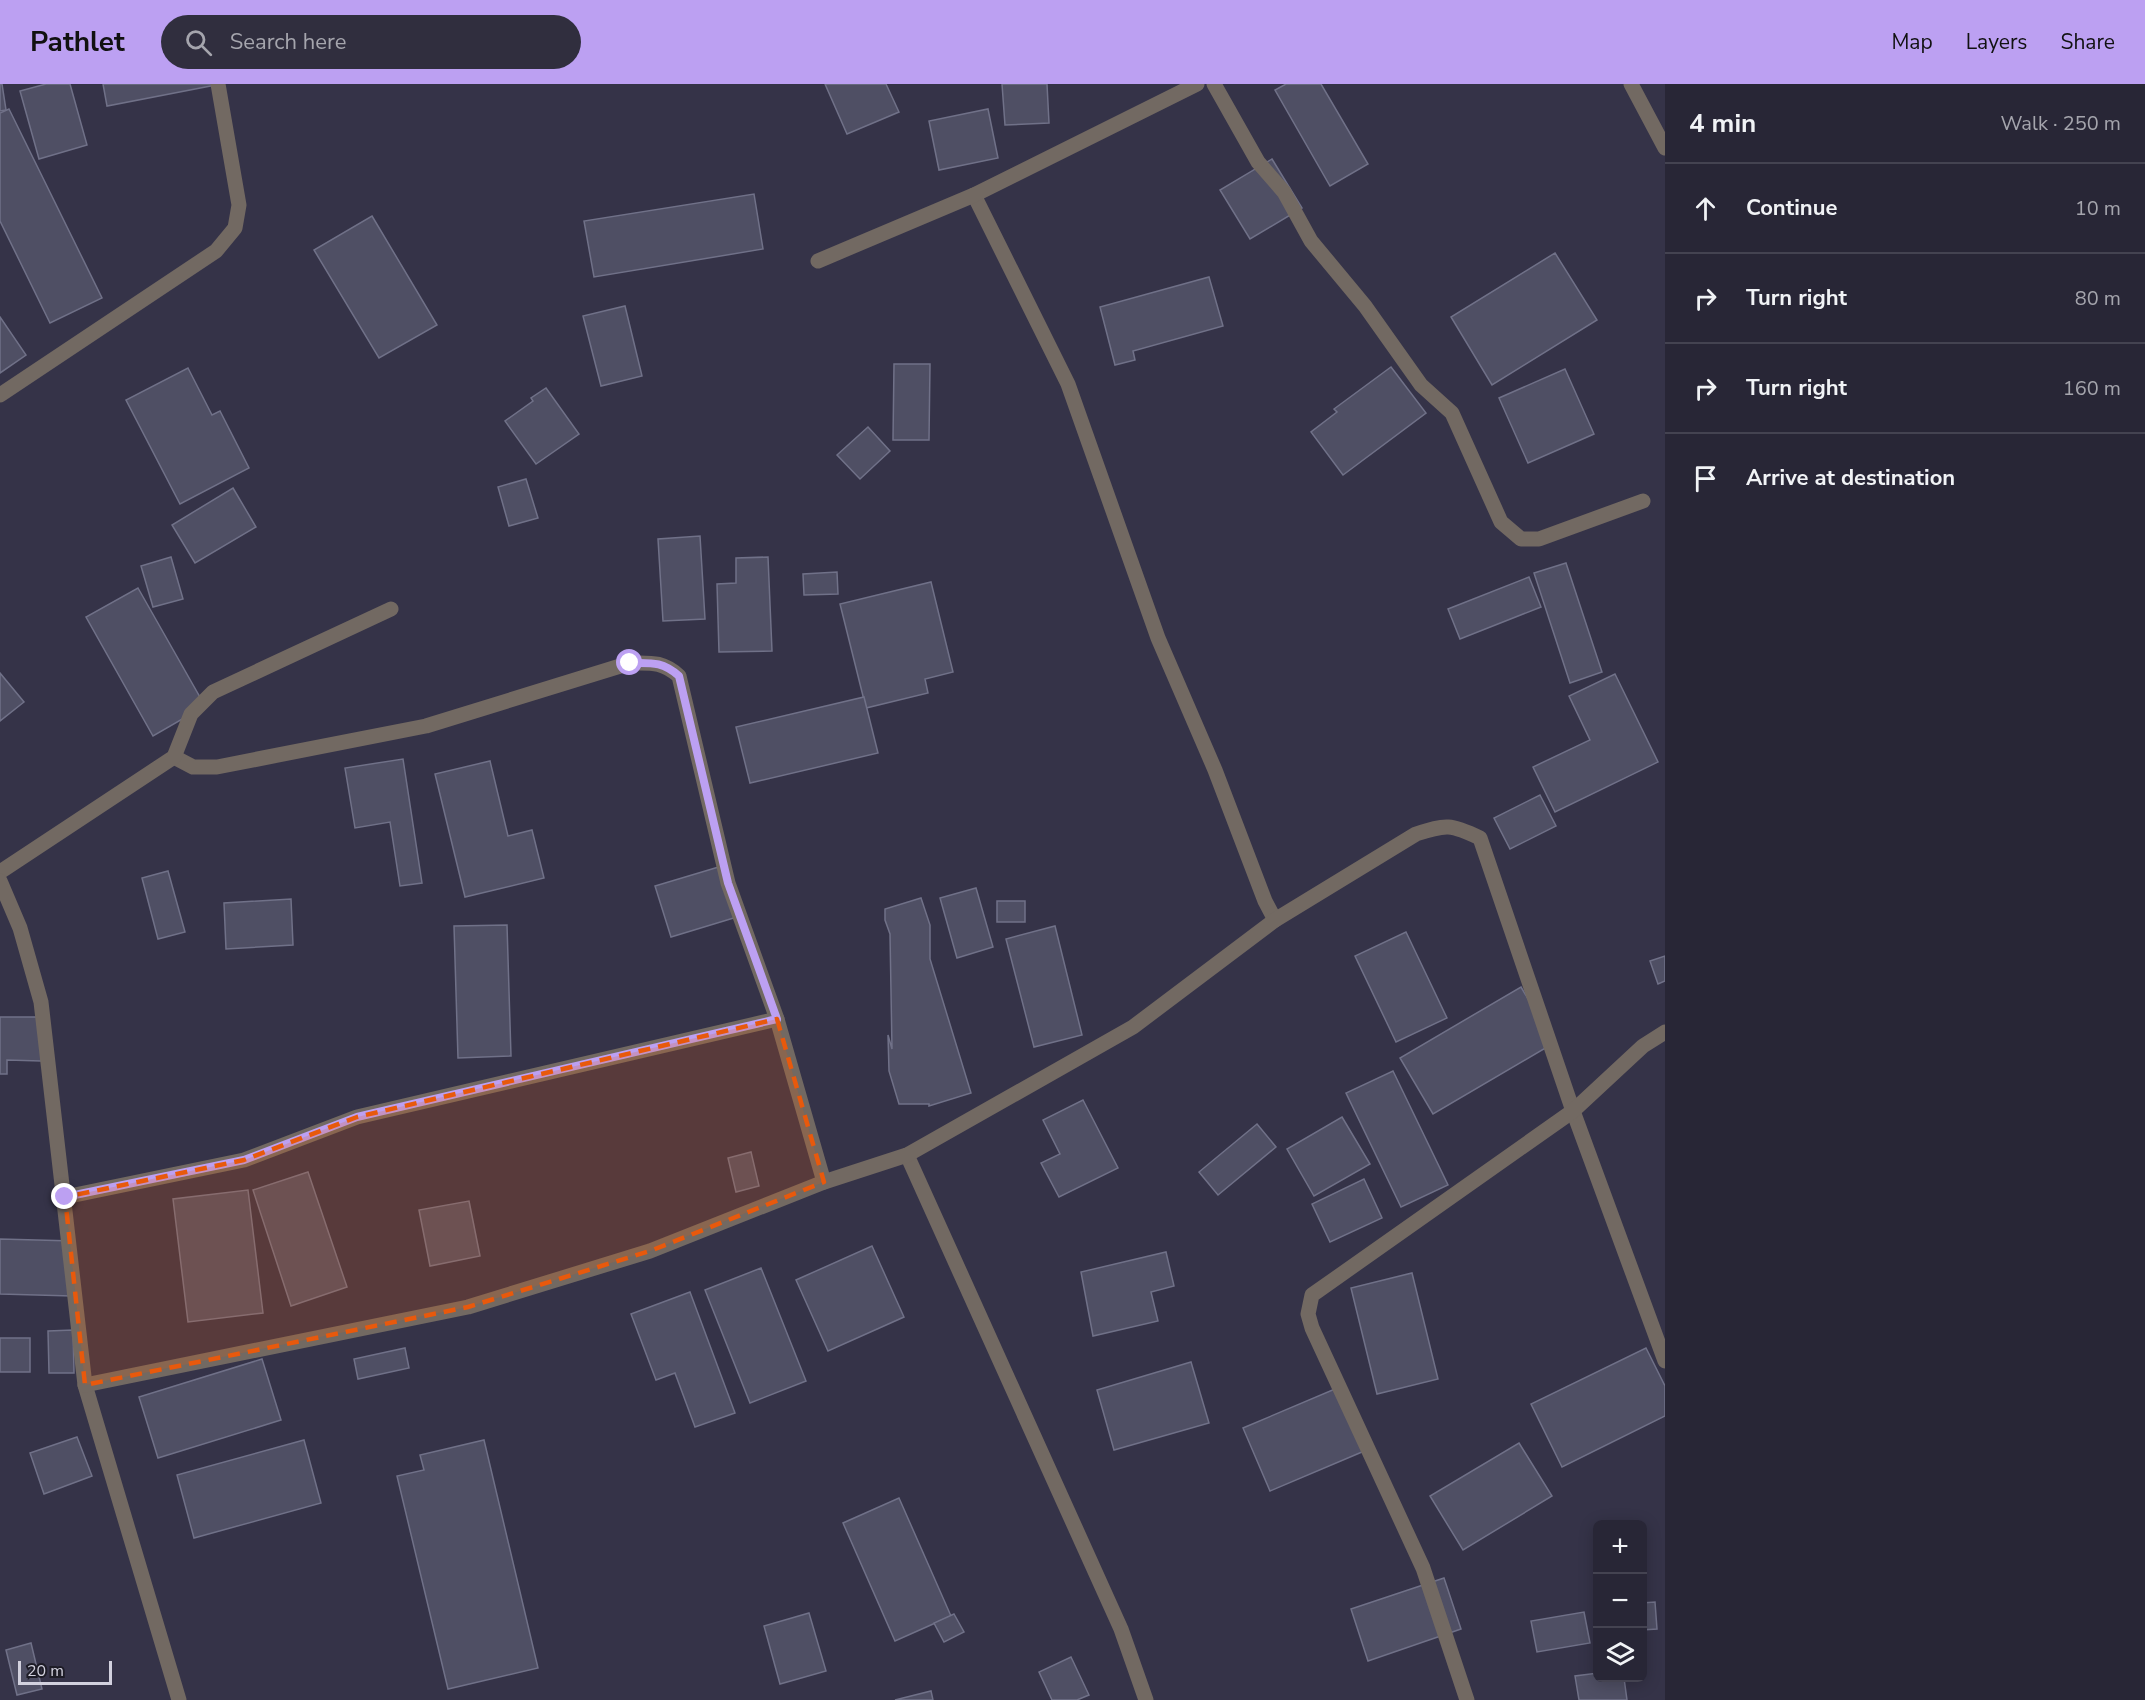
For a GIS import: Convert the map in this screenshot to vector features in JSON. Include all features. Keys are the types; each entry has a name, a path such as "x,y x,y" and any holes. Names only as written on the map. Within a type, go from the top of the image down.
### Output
{"street":[{"path":"0,395 216,251 235,228 239,205 218,84"},
{"path":"818,261 974,195 1197,84"},
{"path":"1214,84 1258,162 1284,192 1311,241 1365,306 1421,385 1452,413 1501,522 1521,539 1539,539 1643,501"},
{"path":"1631,84 1665,148"},
{"path":"974,195 1068,384 1158,638 1215,770 1265,902 1275,920"},
{"path":"0,872 174,758 191,714 213,692 391,609"},
{"path":"174,758 194,767 217,767 426,726 630,663 668,666 679,676 728,883 777,1019 824,1182"},
{"path":"85,1385 468,1307 650,1251 824,1182 907,1155 1133,1027 1275,920 1416,834 1440,826 1459,828 1480,838 1573,1112 1665,1361"},
{"path":"0,881 20,928 41,1002 85,1385 179,1700"},
{"path":"65,1197 244,1160 357,1117 777,1019"},
{"path":"1467,1700 1423,1568 1317,1339 1308,1314 1312,1295 1573,1112 1643,1046 1665,1032"},
{"path":"907,1155 1121,1629 1146,1700"}],"highlighted area":[{"path":"777,1019 824,1182 650,1251 468,1307 85,1385 65,1197 244,1160 357,1117"}],"building":[{"path":"0,84 2,84 6,110 0,111"},
{"path":"46,84 70,84 87,145 39,159 20,91"},
{"path":"103,84 221,84 107,106"},
{"path":"825,84 886,84 899,112 847,134"},
{"path":"1002,84 1047,84 1049,123 1005,125"},
{"path":"1286,84 1321,84 1368,164 1330,186 1275,90"},
{"path":"9,109 102,298 50,323 0,221 0,113"},
{"path":"988,109 998,158 939,170 929,121"},
{"path":"1272,159 1302,208 1250,239 1220,190"},
{"path":"754,194 763,249 594,277 584,221"},
{"path":"372,216 437,325 379,358 314,250"},
{"path":"1555,253 1597,320 1492,385 1451,317"},
{"path":"1209,277 1223,326 1133,351 1135,360 1115,365 1100,307"},
{"path":"625,306 642,376 601,386 583,316"},
{"path":"0,317 26,355 0,373"},
{"path":"894,364 930,364 929,440 893,440"},
{"path":"1391,367 1426,413 1343,475 1311,432 1337,412 1334,409"},
{"path":"188,368 212,415 220,411 249,468 180,504 126,400"},
{"path":"1565,369 1594,434 1528,463 1499,398"},
{"path":"546,388 579,434 536,464 505,421 533,401 531,398"},
{"path":"868,427 890,451 860,479 837,455"},
{"path":"526,479 538,518 509,526 498,487"},
{"path":"233,488 256,527 195,563 172,525"},
{"path":"700,536 705,619 663,621 658,539"},
{"path":"171,557 183,599 153,607 141,566"},
{"path":"768,557 772,651 719,652 717,584 736,583 736,558"},
{"path":"1566,563 1602,672 1570,683 1534,573"},
{"path":"837,572 838,594 804,595 803,574"},
{"path":"1529,577 1541,607 1460,639 1448,609"},
{"path":"931,582 953,672 925,679 928,693 866,708 840,604"},
{"path":"138,588 205,706 153,736 86,617"},
{"path":"0,673 24,702 0,721"},
{"path":"1615,674 1658,762 1555,812 1533,767 1590,740 1569,696"},
{"path":"864,697 878,753 750,783 736,727"},
{"path":"403,759 422,883 400,886 390,822 355,828 345,768"},
{"path":"490,761 508,836 532,830 544,878 465,897 435,774"},
{"path":"1540,795 1556,826 1510,849 1494,818"},
{"path":"722,866 737,917 671,937 655,886"},
{"path":"168,871 185,932 158,939 142,878"},
{"path":"976,888 993,947 957,958 940,898"},
{"path":"921,898 930,925 930,959 971,1093 929,1106 929,1104 899,1104 889,1071 888,1035 892,1049 890,934 885,920 885,909"},
{"path":"291,899 293,945 226,949 224,903"},
{"path":"997,901 1025,901 1025,922 997,922"},
{"path":"507,925 511,1056 458,1058 454,926"},
{"path":"1055,926 1082,1035 1034,1047 1006,939"},
{"path":"1406,932 1447,1018 1396,1042 1355,956"},
{"path":"1665,956 1665,981 1658,984 1650,961"},
{"path":"1521,987 1554,1043 1433,1114 1400,1058"},
{"path":"0,1017 41,1017 41,1061 7,1060 7,1074 0,1074"},
{"path":"1393,1071 1448,1185 1401,1207 1346,1093"},
{"path":"1083,1100 1118,1168 1059,1197 1041,1163 1060,1154 1043,1120"},
{"path":"1342,1117 1370,1164 1314,1196 1287,1149"},
{"path":"1257,1124 1276,1147 1218,1195 1199,1172"},
{"path":"751,1152 759,1186 736,1192 728,1158"},
{"path":"308,1172 347,1287 291,1306 253,1190"},
{"path":"1364,1179 1382,1218 1330,1242 1312,1204"},
{"path":"248,1190 263,1313 188,1322 173,1199"},
{"path":"469,1201 480,1256 430,1266 419,1210"},
{"path":"0,1239 73,1241 72,1296 0,1294"},
{"path":"872,1246 904,1317 828,1351 796,1280"},
{"path":"1166,1252 1174,1286 1151,1292 1158,1321 1093,1336 1081,1272"},
{"path":"761,1268 806,1381 750,1403 705,1290"},
{"path":"1412,1273 1438,1379 1377,1394 1351,1288"},
{"path":"690,1292 735,1413 695,1427 675,1373 656,1380 631,1314"},
{"path":"73,1330 74,1373 49,1373 48,1331"},
{"path":"0,1338 30,1338 30,1372 0,1372"},
{"path":"405,1348 409,1368 358,1379 354,1359"},
{"path":"1646,1348 1665,1386 1665,1416 1562,1467 1531,1404"},
{"path":"262,1359 281,1420 158,1458 139,1397"},
{"path":"1191,1362 1209,1423 1114,1450 1097,1390"},
{"path":"1342,1386 1369,1449 1270,1491 1243,1428"},
{"path":"77,1437 92,1476 44,1494 30,1453"},
{"path":"304,1440 321,1503 194,1538 177,1475"},
{"path":"484,1440 538,1668 448,1689 397,1476 424,1470 420,1455"},
{"path":"1519,1443 1552,1496 1463,1550 1430,1496"},
{"path":"899,1498 951,1616 895,1641 843,1523"},
{"path":"1444,1578 1461,1629 1368,1661 1351,1609"},
{"path":"1655,1602 1657,1629 1647,1630 1647,1603"},
{"path":"1584,1612 1590,1643 1537,1652 1531,1621"},
{"path":"809,1613 826,1671 780,1684 764,1626"},
{"path":"954,1614 964,1632 944,1642 934,1623"},
{"path":"31,1643 42,1689 17,1695 6,1650"},
{"path":"1071,1657 1089,1695 1077,1700 1052,1700 1039,1672"},
{"path":"1593,1674 1593,1682 1625,1682 1627,1700 1579,1700 1575,1676"},
{"path":"931,1691 933,1700 895,1700"}],"route":[{"path":"65,1197 244,1160 357,1117 777,1019 728,883 679,676 668,666 630,663"}]}
